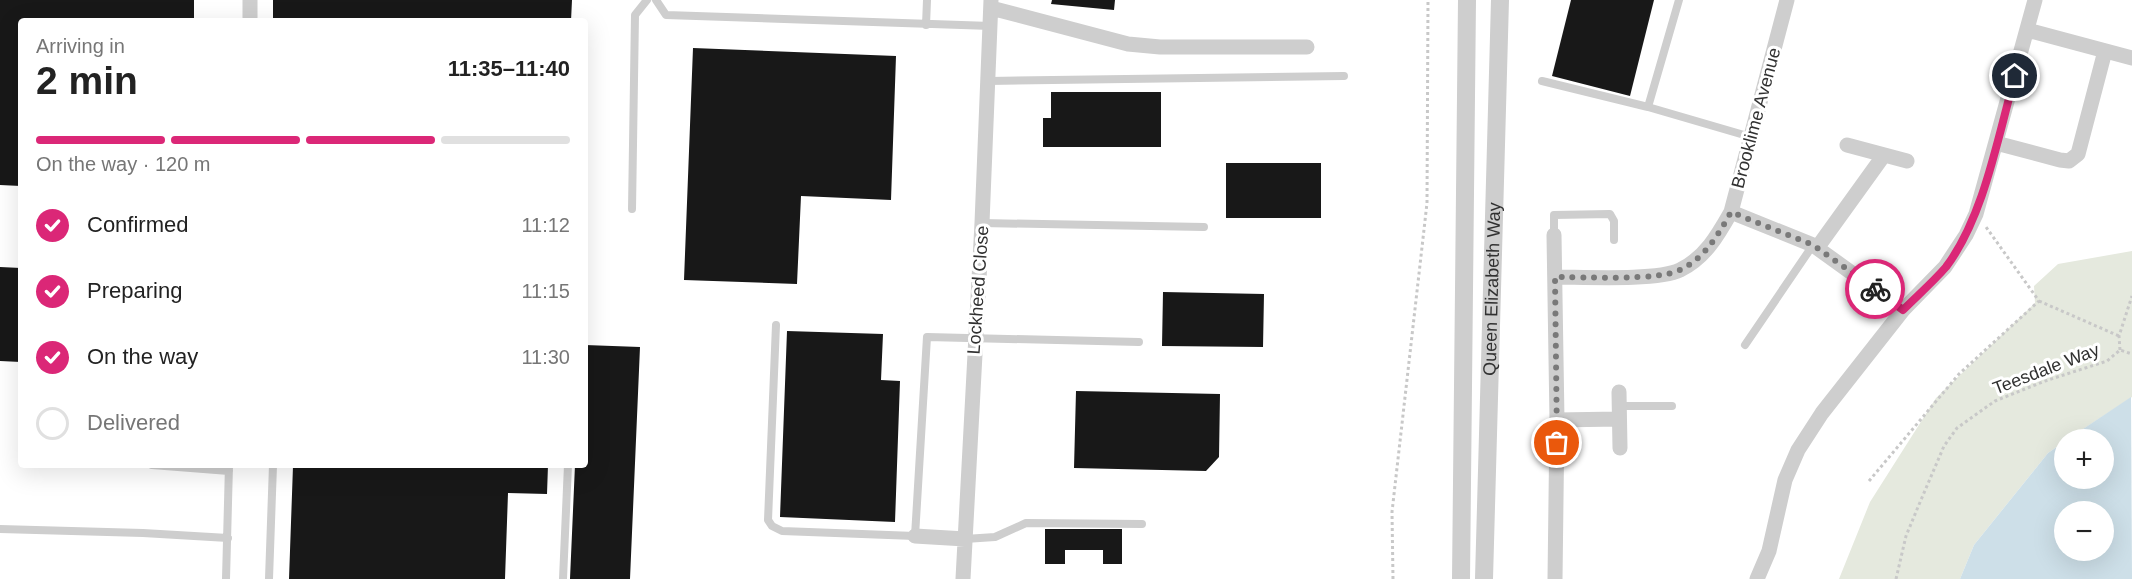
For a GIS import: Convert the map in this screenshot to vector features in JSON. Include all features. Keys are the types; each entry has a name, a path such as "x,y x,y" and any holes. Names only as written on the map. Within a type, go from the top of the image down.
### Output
{"street":[{"path":"250,0 250,18"},
{"name":"Queen Elizabeth Way","path":"1461,579 1467,0"},
{"name":"Queen Elizabeth Way","path":"1484,579 1500,0"},
{"name":"Brooklime Avenue","path":"1555,277 1648,276 1679,271 1703,254 1720,232 1731,212 1787,0"},
{"path":"1757,579 1769,551 1785,480 1798,450 1822,413 1903,310 1945,267 1966,235 1976,213 2035,0"},
{"path":"991,4 1128,44 1160,47 1307,47"},
{"name":"Lockheed Close","path":"963,579 991,4"},
{"path":"2027,30 2132,58"},
{"path":"1996,143 2060,160 2069,161 2078,154 2105,51"},
{"path":"1847,145 1907,161"},
{"path":"1815,246 1884,155"},
{"path":"1731,212 1815,246 1903,310"},
{"path":"1554,235 1557,420 1555,579"},
{"path":"1557,420 1619,406 1620,448"},
{"path":"915,536 965,539"}],"lane":[{"path":"632,209 635,15 647,0"},
{"path":"656,0 666,15 990,27"},
{"path":"926,24 927,0"},
{"path":"1648,107 1679,0"},
{"path":"989,81 1344,76"},
{"path":"1542,81 1648,107 1751,137"},
{"path":"1554,235 1554,215 1610,214 1614,221 1614,240"},
{"path":"982,223 1204,227"},
{"path":"1745,345 1815,246"},
{"path":"776,325 768,520 772,526 782,531 915,536 927,337 1138,342"},
{"path":"1619,406 1672,406"},
{"path":"226,579 229,468"},
{"path":"269,579 273,468"},
{"path":"563,579 568,468"},
{"path":"965,539 995,537 1026,523 1142,524"},
{"path":"0,529 143,532 228,538"}],"path":[{"path":"1393,579 1392,512 1427,203 1428,0"},
{"path":"1976,213 2039,302 2118,336"},
{"path":"2120,350 2118,336 2132,296"},
{"path":"1869,481 1959,374 2039,302"},
{"name":"Teesdale Way","path":"1896,579 1906,537 1918,507 1944,446 1957,428 1995,401 2045,381 2107,361 2120,350 2132,354"}],"shaded area":[{"path":"2132,251 2132,397 2083,429 2054,429 2054,449 2048,453 1974,545 1960,579 1839,579 1870,502 1936,398 2035,303 2034,286 2058,264"},
{"path":"2131,397 2132,579 1960,579 1974,545 2048,453 2054,449 2054,489 2114,489 2114,429 2083,429"}],"building":[{"path":"0,0 194,0 194,18 18,18 18,186 0,185"},
{"path":"273,0 572,0 571,18 273,18"},
{"path":"1052,0 1115,0 1114,10 1051,4"},
{"path":"1571,0 1654,0 1630,96 1552,76"},
{"path":"693,48 896,56 891,200 801,196 797,284 684,280"},
{"path":"1051,92 1161,92 1161,147 1043,147 1043,118 1051,118"},
{"path":"1226,163 1321,163 1321,218 1226,218"},
{"path":"0,267 18,268 18,362 0,361"},
{"path":"1163,292 1264,294 1263,347 1162,346"},
{"path":"787,331 883,334 881,380 900,381 895,522 780,517"},
{"path":"588,345 640,347 630,579 570,579 575,468 588,468"},
{"path":"1076,391 1220,394 1219,457 1206,471 1074,468"},
{"path":"293,468 548,468 547,494 508,493 505,579 289,579"},
{"path":"1045,529 1122,529 1122,564 1103,564 1103,550 1065,550 1065,564 1045,564"}],"way so far":[{"path":"1557,443 1555,277 1648,276 1679,271 1703,254 1720,232 1731,212 1813,245 1875,289"}],"route":[{"path":"1875,289 1903,310 1945,267 1966,235 1976,213 2015,76"}]}
